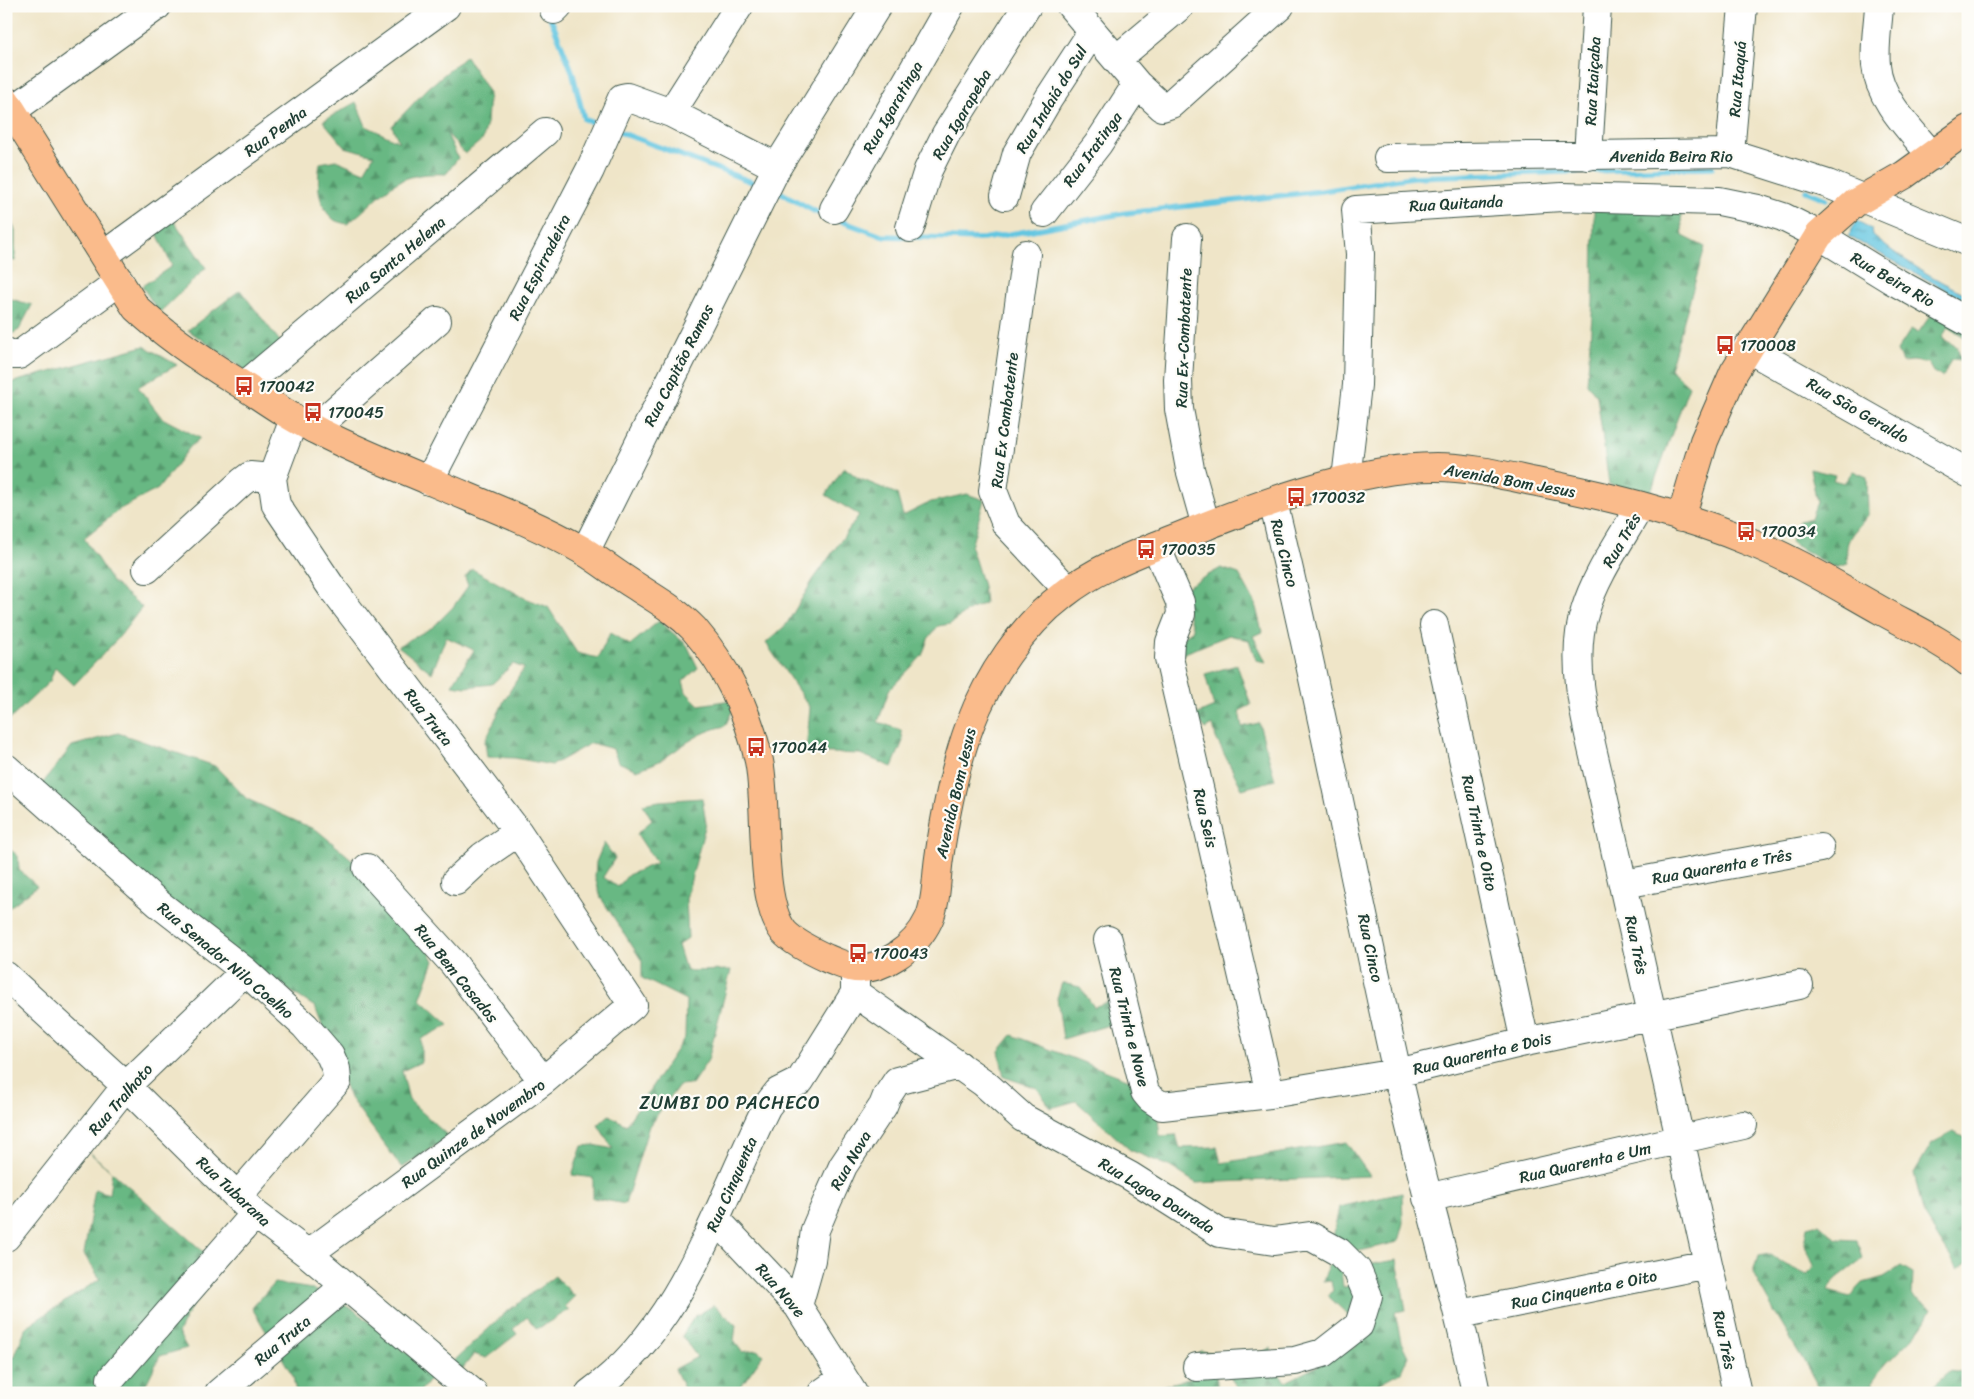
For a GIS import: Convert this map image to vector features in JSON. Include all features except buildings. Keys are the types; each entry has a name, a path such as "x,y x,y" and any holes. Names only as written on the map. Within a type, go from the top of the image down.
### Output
{"main road":[{"path":"10,106 136,308 160,331 188,351 304,424 429,481 538,527 585,552 672,608 693,628 716,658 740,702 751,730 761,767 765,847 773,906 783,931 855,981"},
{"path":"1681,518 1704,442 1734,372 1747,348 1822,232 1859,201 1964,138"},
{"name":"Avenida Bom Jesus","path":"855,981 915,942 926,926 932,910 940,854 962,747 980,700 1009,653 1042,612 1068,590 1099,571 1156,546 1273,502 1346,479 1402,468 1440,466 1479,470 1640,506 1681,518 1750,542 1784,558 1933,638 1968,662"}],"street":[{"path":"10,106 157,6"},
{"name":"Rua Penha","path":"104,256 446,6"},
{"path":"739,6 671,113 770,181"},
{"name":"Rua Capitão Ramos","path":"585,552 770,181 877,6"},
{"name":"Rua Igaratinga","path":"834,209 950,6"},
{"name":"Rua Igarapeba","path":"910,228 928,170 946,134 1027,6"},
{"path":"1118,58 1180,6"},
{"path":"1074,7 1092,32 1118,58 1137,84 1162,107 1171,104 1280,6"},
{"name":"Rua Itaiçaba","path":"1588,156 1597,6"},
{"name":"Rua Itaquá","path":"1730,153 1743,6"},
{"path":"1879,6 1876,64 1881,87 1894,109 1932,156"},
{"name":"Rua Indaiá do Sul","path":"1005,196 1017,153 1049,98 1092,32"},
{"name":"Rua Iratinga","path":"1044,213 1098,144 1137,84"},
{"name":"Rua Espirradeira","path":"429,481 607,131 620,100 624,97 671,113"},
{"name":"Rua Santa Helena","path":"244,386 545,132"},
{"name":"Avenida Beira Rio","path":"1388,158 1730,153 1968,242"},
{"name":"Rua Quitanda","path":"1346,479 1357,385 1360,254 1356,210 1562,197 1719,201 1758,208 1822,232"},
{"name":"Rua Beira Rio","path":"1822,232 1892,280 1968,322"},
{"name":"Rua Ex-Combatente","path":"1187,238 1178,380 1179,409 1190,469 1206,526"},
{"name":"Rua Ex Combatente","path":"1026,254 993,491 1006,524 1068,590"},
{"path":"6,352 12,355 20,355 120,281"},
{"path":"304,424 437,321"},
{"name":"Rua São Geraldo","path":"1747,348 1968,473"},
{"name":"Rua Truta","path":"304,424 272,478 276,505 332,588 518,832 633,1005"},
{"path":"146,569 250,476 272,478"},
{"name":"Rua Cinco","path":"1273,502 1299,606 1397,1073 1427,1198 1460,1314 1476,1393"},
{"name":"Rua Três","path":"1640,506 1602,572 1584,610 1577,647 1584,705 1737,1393"},
{"name":"Rua Seis","path":"1156,546 1180,602 1180,614 1170,642 1169,658 1270,1094"},
{"name":"Rua Trinta e Oito","path":"1434,625 1525,1042"},
{"name":"Rua Senador Nilo Coelho","path":"6,768 159,904 245,971 320,1042 330,1055 336,1069 337,1081 246,1205"},
{"path":"456,881 483,856 518,832"},
{"name":"Rua Quarenta e Três","path":"1624,884 1820,848"},
{"name":"Rua Bem Casados","path":"367,868 453,963 543,1082"},
{"name":"Rua Trinta e Nove","path":"1108,940 1145,1092 1155,1103 1162,1106"},
{"name":"Rua Tralhoto","path":"6,1237 126,1086 245,971"},
{"name":"Rua Tubarana","path":"6,976 126,1086 246,1205 308,1254 473,1393"},
{"name":"Rua Lagoa Dourada","path":"855,981 984,1083 1024,1118 1130,1176 1220,1233 1274,1241 1310,1236 1339,1252 1357,1270 1368,1296 1359,1325 1323,1353 1295,1361 1197,1367"},
{"name":"Rua Cinquenta","path":"602,1389 660,1318 685,1281 716,1220 767,1106 778,1092 800,1081 855,981"},
{"name":"Rua Quarenta e Dois","path":"1162,1106 1270,1094 1397,1073 1525,1042 1799,985"},
{"name":"Rua Quinze de Novembro","path":"308,1254 543,1082 633,1005"},
{"name":"Rua Nova","path":"798,1306 811,1260 815,1230 826,1204 843,1166 884,1106 892,1087 897,1081 959,1065"},
{"name":"Rua Quarenta e Um","path":"1427,1198 1743,1125"},
{"path":"111,1379 246,1205"},
{"name":"Rua Nove","path":"716,1220 798,1306 839,1388"},
{"name":"Rua Cinquenta e Oito","path":"1460,1314 1708,1264"},
{"name":"Rua Truta","path":"219,1393 345,1286"}],"green space":[{"path":"466,56 489,93 487,123 483,139 465,154 446,132 458,158 446,174 412,176 390,187 347,224 333,219 324,207 319,193 320,163 336,160 364,172 374,155 345,147 323,121 356,102 366,126 399,142 392,126 428,88"},
{"path":"1680,207 1683,236 1705,247 1670,369 1689,386 1649,497 1609,484 1597,396 1587,384 1593,301 1594,209"},
{"path":"7,212 15,230 15,261 6,260"},
{"path":"174,221 206,268 159,313 142,286 172,266 155,229"},
{"path":"240,290 282,344 249,373 188,330"},
{"path":"6,296 32,305 19,330 6,337"},
{"path":"1935,309 1968,324 1968,342 1963,336 1948,327 1942,338 1957,347 1961,360 1951,359 1943,377 1933,372 1928,363 1902,362 1897,351 1911,329 1918,333"},
{"path":"144,346 177,365 138,387 162,418 200,438 190,447 158,489 120,509 84,538 112,582 142,607 120,636 74,685 55,667 50,681 6,723 6,384"},
{"path":"844,467 858,478 897,494 903,516 931,502 967,494 984,500 971,547 983,586 985,603 966,612 950,624 938,626 928,639 922,656 889,690 878,722 901,730 903,741 892,767 860,754 806,752 810,708 766,643 786,625 813,580 859,515 826,495"},
{"path":"1810,469 1835,475 1833,480 1844,483 1853,471 1867,477 1868,515 1850,537 1847,548 1848,564 1834,568 1790,542 1799,521 1811,518 1817,502"},
{"path":"1221,568 1239,574 1255,603 1262,632 1253,636 1266,662 1256,660 1249,640 1229,635 1180,655 1176,642 1193,630 1181,590"},
{"path":"472,569 525,598 548,607 577,653 598,658 610,633 630,645 659,621 687,645 698,668 683,681 686,692 699,705 738,699 725,726 701,734 659,761 637,770 618,762 613,749 591,743 552,765 515,758 487,757 485,741 505,699 524,668 513,664 492,684 466,687 452,685 474,650 446,637 432,673 398,646 433,627 453,607 468,586 465,577"},
{"path":"1237,665 1251,705 1239,711 1242,727 1259,723 1275,780 1242,789 1216,738 1213,725 1206,729 1200,722 1188,728 1196,715 1214,707 1205,674"},
{"path":"118,733 215,766 247,799 318,831 408,906 434,961 420,999 449,1025 421,1039 421,1062 402,1071 409,1100 449,1137 402,1168 350,1098 315,1007 276,982 183,915 42,784 72,746"},
{"path":"702,798 706,823 686,899 688,938 678,945 686,971 731,970 708,1060 692,1084 679,1085 649,1126 625,1204 593,1198 593,1178 572,1175 582,1146 594,1145 613,1149 598,1125 609,1115 626,1125 685,1037 686,1000 642,978 642,961 601,898 595,877 596,862 604,843 615,858 603,877 618,887 628,875 656,863 637,834 652,820 643,804"},
{"path":"6,846 18,856 19,870 37,886 6,910"},
{"path":"1062,983 1080,987 1094,1007 1118,998 1122,1021 1063,1039 1057,998"},
{"path":"1012,1035 1135,1082 1158,1119 1160,1136 1176,1135 1180,1148 1217,1147 1221,1163 1346,1142 1370,1176 1196,1183 1169,1166 1130,1150 1076,1101 1051,1108 1037,1088 1004,1077 999,1051"},
{"path":"1953,1132 1968,1139 1968,1262 1958,1269 1924,1216 1914,1173 1932,1143"},
{"path":"88,1151 214,1261 178,1333 187,1348 160,1356 145,1386 138,1393 6,1393 6,1348 14,1358 26,1327 100,1279 84,1254 95,1189 109,1194 112,1172"},
{"path":"1402,1193 1403,1223 1398,1242 1347,1254 1333,1238 1339,1207"},
{"path":"1819,1224 1837,1239 1857,1240 1862,1259 1836,1279 1828,1291 1850,1297 1863,1283 1884,1277 1901,1266 1913,1273 1912,1296 1932,1309 1912,1339 1887,1363 1872,1382 1881,1393 1818,1393 1819,1388 1753,1273 1758,1256 1770,1254 1786,1265 1807,1275 1814,1265 1804,1244 1807,1227"},
{"path":"1397,1260 1406,1310 1395,1312 1401,1342 1408,1356 1401,1372 1362,1393 1240,1393 1227,1371 1271,1348 1272,1367 1286,1382 1354,1347 1363,1329 1327,1295 1333,1291 1331,1281 1323,1282 1328,1266 1340,1262 1343,1287 1368,1283 1372,1264"},
{"path":"555,1276 575,1296 565,1306 569,1310 537,1329 527,1317 513,1329 517,1334 486,1358 474,1354 460,1372 453,1362 504,1314"},
{"path":"274,1283 312,1289 354,1310 434,1374 419,1393 296,1393 293,1376 252,1308"},
{"path":"714,1305 736,1325 734,1341 742,1352 757,1350 763,1355 736,1393 686,1393 675,1369 697,1357 682,1336 694,1317"},
{"path":"1201,1351 1214,1353 1218,1393 1165,1393 1162,1386 1192,1378 1189,1358"},
{"path":"1950,1371 1963,1373 1964,1393 1904,1393 1932,1387"}],"water":[{"path":"1857,220 1872,230 1873,236 1907,261 1943,283 1968,295 1968,302 1848,236"}],"waterway":[{"path":"550,17 572,71 584,119 601,126"},
{"path":"614,130 760,185"},
{"path":"774,189 816,212 882,236 983,239 1126,213 1322,191 1412,177 1712,167"},
{"path":"1806,191 1826,199"}],"place":[{"name":"170008","path":"1725,345"},
{"name":"170042","path":"244,386"},
{"name":"170045","path":"313,412"},
{"name":"170032","path":"1296,497"},
{"name":"170034","path":"1746,531"},
{"name":"170035","path":"1146,549"},
{"name":"170044","path":"756,747"},
{"name":"170043","path":"858,953"}],"district":[{"name":"ZUMBI DO PACHECO","path":"730,1103"}]}
